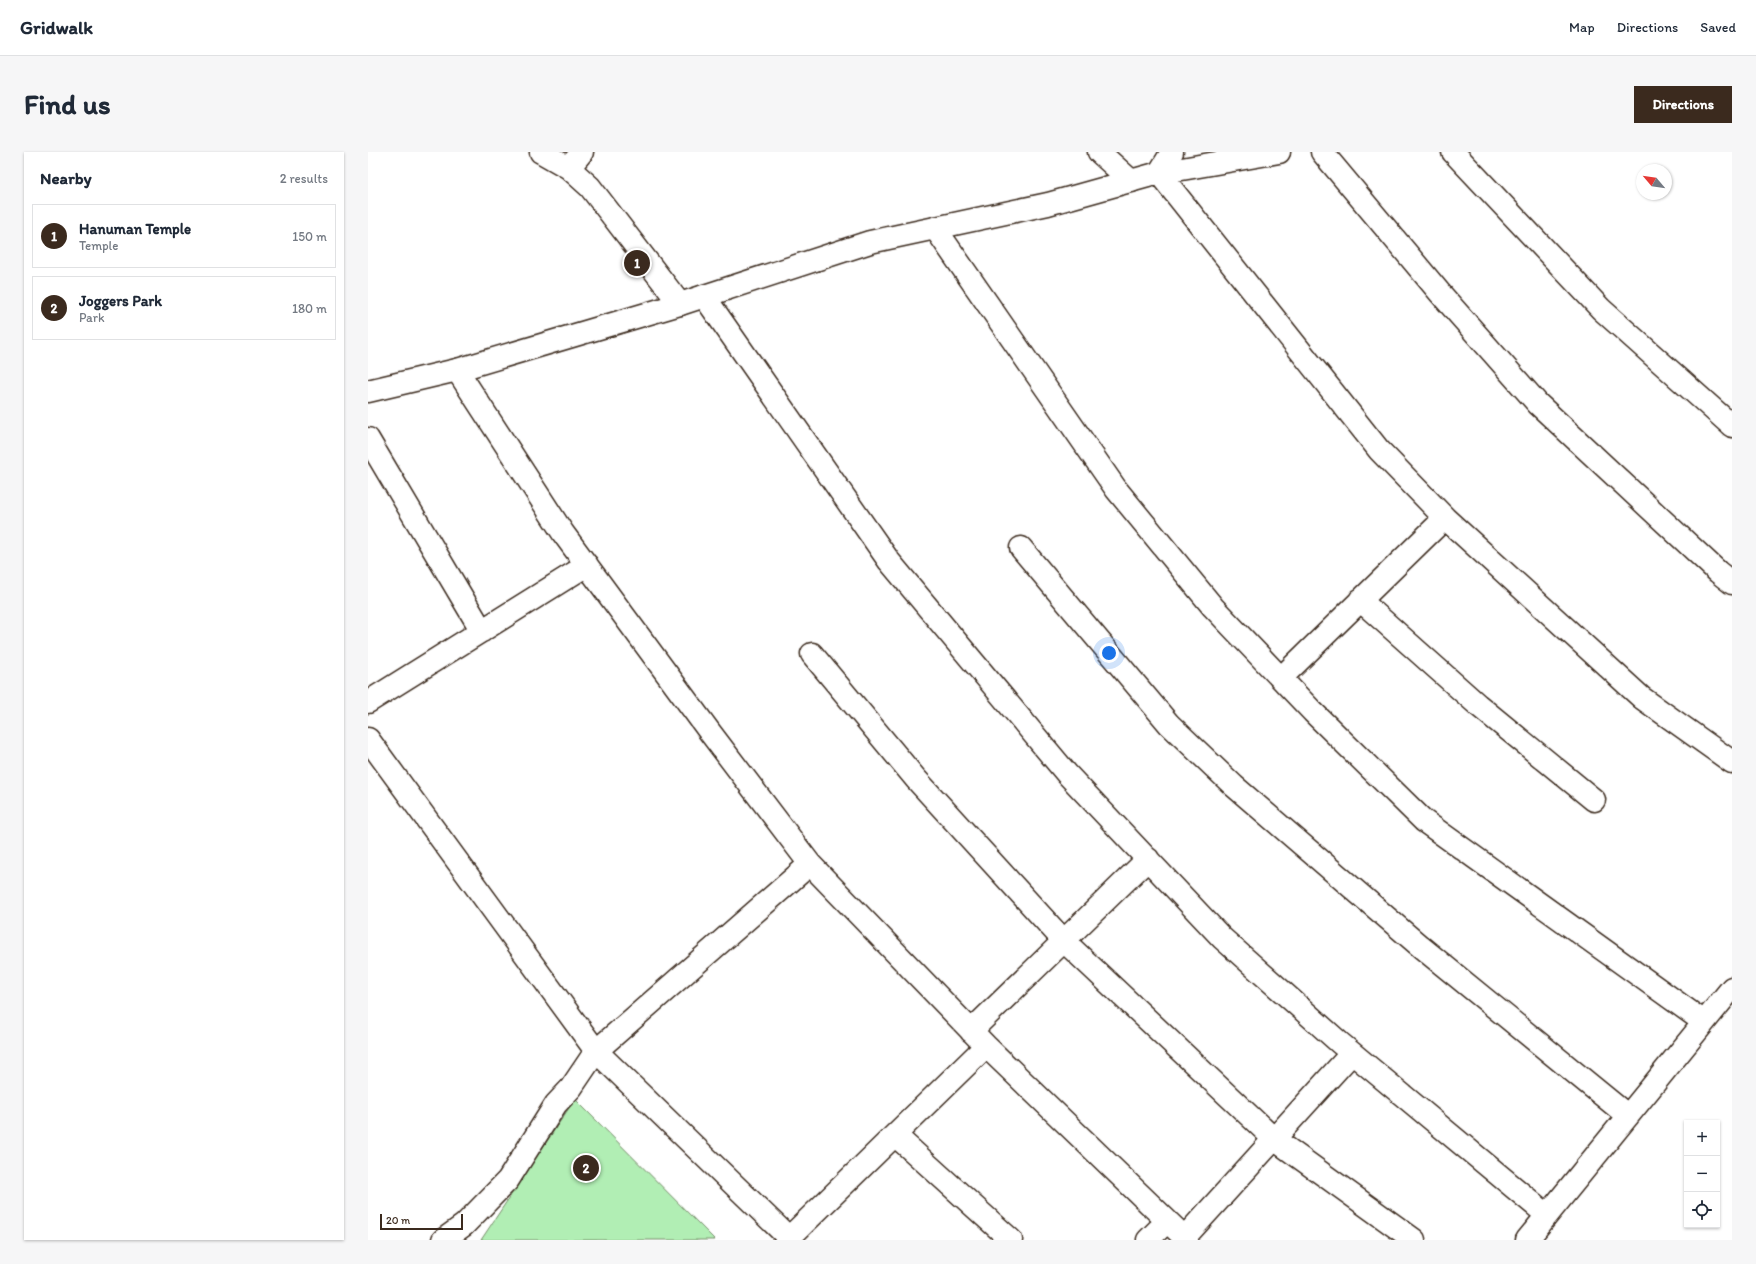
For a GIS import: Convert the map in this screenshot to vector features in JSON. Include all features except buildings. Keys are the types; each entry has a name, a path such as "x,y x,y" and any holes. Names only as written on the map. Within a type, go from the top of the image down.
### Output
{"street":[{"path":"542,152 575,160 590,187 680,304"},
{"path":"1099,152 1131,181"},
{"path":"1159,173 1172,152"},
{"path":"368,391 458,370 680,304 870,242 1048,204 1159,173 1279,152"},
{"path":"1322,152 1440,293 1538,404 1718,572 1732,583"},
{"path":"1453,152 1601,309 1732,426"},
{"path":"1159,173 1379,450 1445,518 1642,698 1732,762"},
{"path":"935,228 1116,489 1213,607 1313,712 1424,821 1704,1022"},
{"path":"704,296 890,561 1067,774 1222,938 1352,1053 1547,1215"},
{"path":"458,370 563,533 810,864 978,1038 1186,1239 1352,1053"},
{"path":"368,439 482,631"},
{"path":"1281,678 1445,518"},
{"path":"1021,548 1169,724 1234,786 1422,947 1628,1116"},
{"path":"368,702 587,565"},
{"path":"1360,600 1478,705 1594,800"},
{"path":"812,654 916,779 1064,941 1274,1139 1414,1240"},
{"path":"368,739 596,1051 790,1239 895,1135 1064,941 1148,859"},
{"path":"443,1240 464,1225 508,1180 556,1104 571,1088 596,1051 810,864"},
{"path":"1527,1240 1732,988"},
{"path":"895,1135 1011,1240"},
{"path":"1148,1240 1167,1221"}],"green space":[{"path":"575,1099 715,1240 481,1240"}],"place":[{"name":"Hanuman Temple","path":"637,263"},
{"name":"Joggers Park","path":"586,1168"}]}
